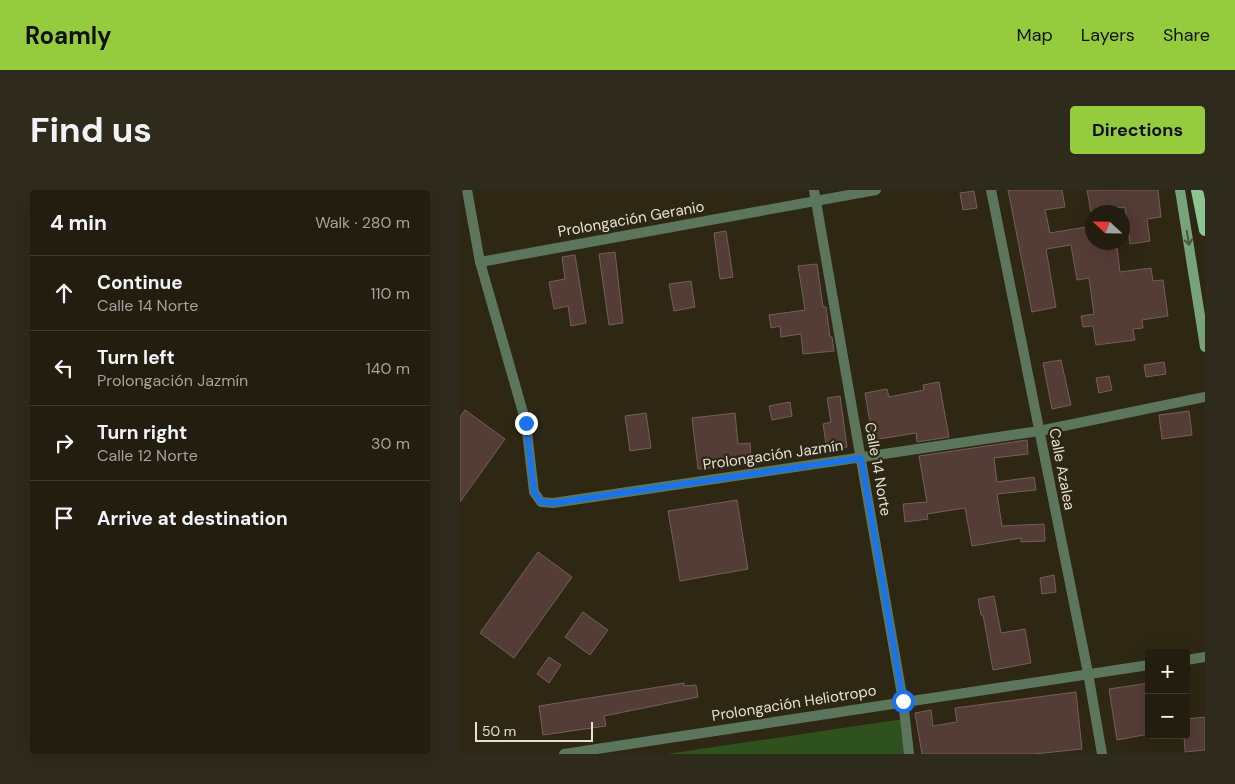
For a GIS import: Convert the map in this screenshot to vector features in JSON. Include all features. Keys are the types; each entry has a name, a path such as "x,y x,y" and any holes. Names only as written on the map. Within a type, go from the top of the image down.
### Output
{"main road":[{"path":"1198,190 1205,230"}],"street":[{"path":"467,190 480,262"},
{"name":"Prolongación Geranio","path":"480,262 815,195 876,190"},
{"name":"Calle Azalea","path":"991,190 1088,673 1102,754"},
{"path":"1180,190 1205,347"},
{"name":"Calle 14 Norte","path":"815,195 903,701 909,754"},
{"name":"Prolongación Jazmín","path":"480,262 526,423 534,492 541,502 553,503 1039,431 1205,397"},
{"path":"1190,659 1205,657"},
{"name":"Prolongación Heliotropo","path":"564,754 1145,666"}],"green space":[{"path":"903,719 908,754 667,754"}],"building":[{"path":"1008,190 1062,190 1065,207 1045,210 1050,233 1085,227 1085,250 1117,250 1120,272 1151,268 1153,281 1163,280 1168,316 1142,320 1143,328 1133,329 1135,340 1096,345 1093,326 1083,327 1081,316 1094,314 1089,278 1077,280 1071,245 1046,249 1056,307 1032,312"},
{"path":"1087,190 1158,190 1161,217 1147,219 1150,241 1130,244 1130,205 1090,205"},
{"path":"974,191 977,208 963,210 960,193"},
{"path":"726,231 733,277 720,279 714,233"},
{"path":"615,252 623,323 609,325 599,254"},
{"path":"575,255 586,323 571,326 568,306 554,309 549,282 565,279 562,257"},
{"path":"817,264 823,307 826,307 834,351 803,354 801,334 781,337 780,326 771,328 769,315 805,310 798,266"},
{"path":"691,281 695,307 674,311 669,284"},
{"path":"1061,360 1071,405 1052,409 1043,363"},
{"path":"1164,362 1166,374 1146,377 1144,365"},
{"path":"1109,376 1112,390 1099,393 1096,378"},
{"path":"939,382 949,437 917,442 916,433 873,440 865,393 887,389 889,397 924,390 923,385"},
{"path":"840,396 847,447 827,450 823,424 831,422 827,398"},
{"path":"790,402 792,416 772,420 769,406"},
{"path":"465,410 505,439 460,502 460,417"},
{"path":"1189,411 1192,435 1162,439 1159,415"},
{"path":"646,413 651,448 630,451 625,416"},
{"path":"735,413 738,444 750,443 751,459 719,461 720,467 698,469 692,418"},
{"path":"1027,440 1028,454 994,458 997,482 1034,477 1036,490 997,494 1002,526 1044,524 1045,541 1021,542 1021,538 972,546 965,508 927,514 928,519 905,522 903,504 927,502 919,456"},
{"path":"737,500 748,569 680,581 668,511"},
{"path":"538,552 572,577 514,658 480,633"},
{"path":"1054,575 1056,592 1042,594 1040,578"},
{"path":"994,596 1001,633 1025,629 1031,663 993,670 983,615 981,615 978,599"},
{"path":"583,612 608,630 590,655 565,637"},
{"path":"549,657 561,665 549,683 537,674"},
{"path":"684,683 684,686 696,685 698,697 604,716 606,726 543,735 539,706"},
{"path":"1145,684 1145,735 1117,740 1109,689"},
{"path":"1076,692 1082,749 1034,754 922,754 915,713 931,710 933,726 957,722 955,708"},
{"path":"1205,717 1205,750 1185,752 1184,739 1190,739 1190,719"}],"route":[{"path":"526,423 534,492 541,502 553,503 861,458 903,701"}]}
